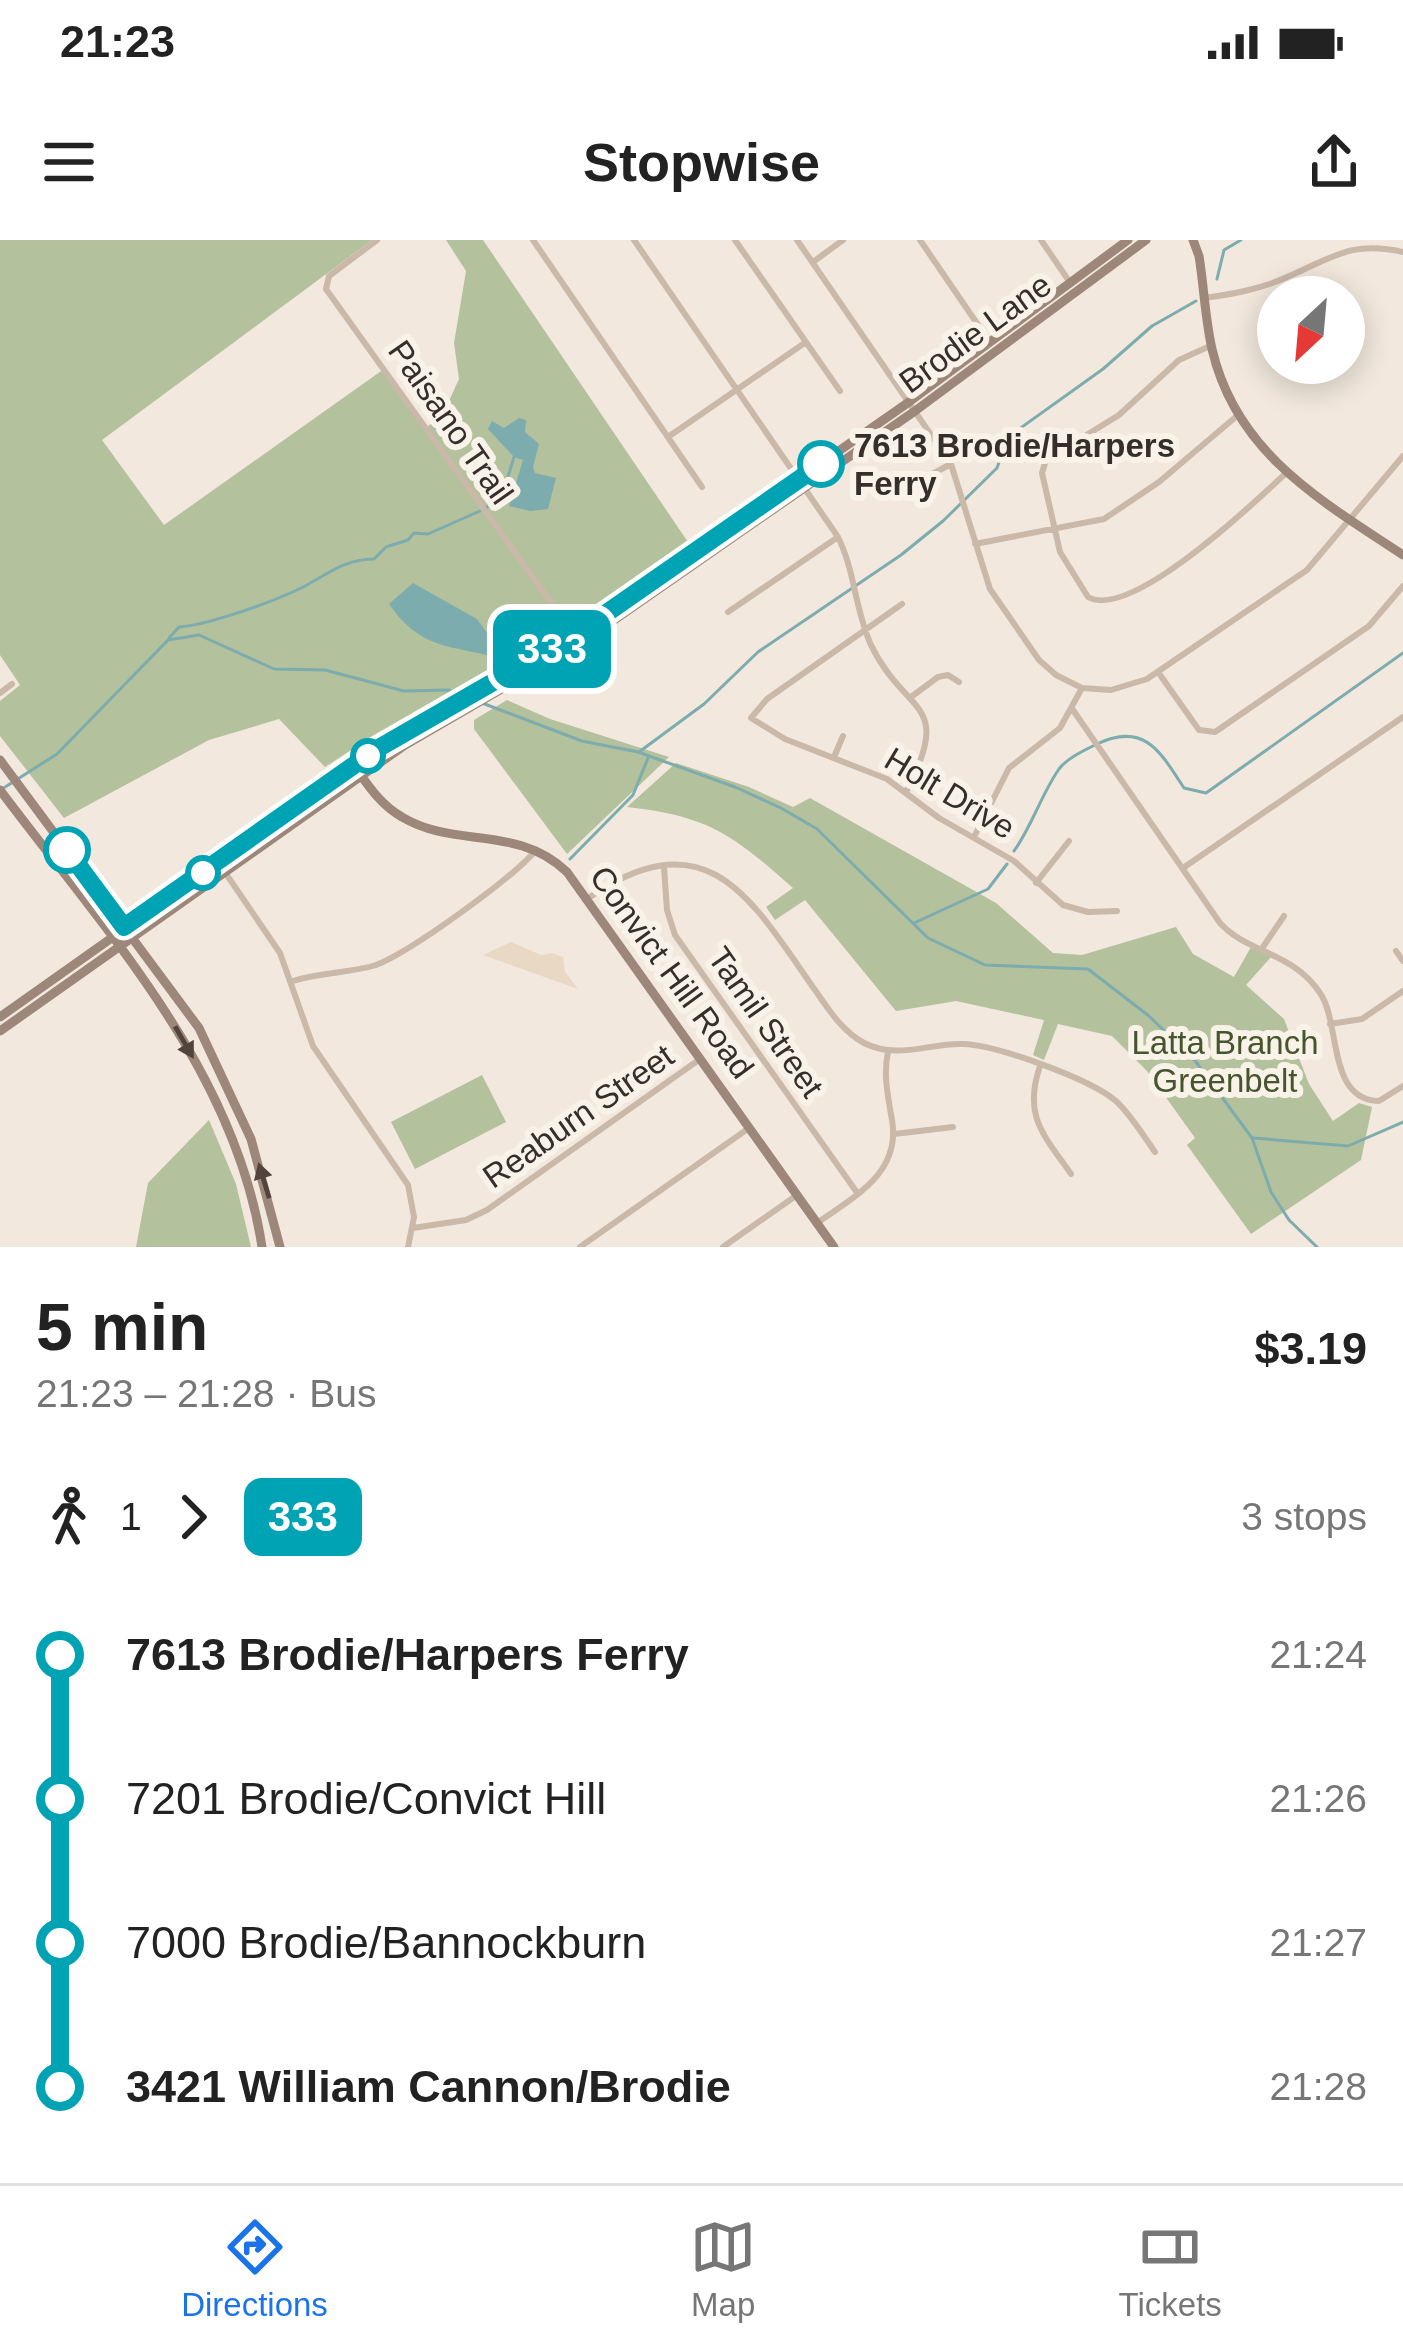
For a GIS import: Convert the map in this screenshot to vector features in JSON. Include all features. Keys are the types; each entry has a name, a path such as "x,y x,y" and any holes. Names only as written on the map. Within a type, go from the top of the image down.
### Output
{"main road":[{"name":"Brodie Lane","path":"1074,287 1128,240"},
{"name":"Brodie Lane","path":"0,1031 115,941 357,770 578,639 1146,240"},
{"path":"1192,240 1199,256 1212,346 1238,415 1258,446 1285,474 1403,555"},
{"path":"0,760 199,1028 251,1139 280,1247"},
{"name":"Convict Hill Road","path":"357,770 386,807 409,821 517,842 562,867 834,1247"},
{"path":"0,790 163,1007 212,1093 261,1242 278,1232"},
{"path":"45,849 58,838"},
{"path":"94,949 98,919"},
{"name":"Brodie Lane","path":"0,1017 94,949 115,941"},
{"path":"212,1093 229,1085"}],"street":[{"name":"Paisano Trail","path":"377,240 333,272 326,289 578,639"},
{"path":"533,240 702,487"},
{"path":"634,240 838,537 876,654 925,718 924,758 906,792"},
{"path":"735,240 840,391"},
{"path":"797,240 951,464 990,589 1039,659 1082,688 1124,688 1158,672 1307,570 1403,456"},
{"path":"812,262 843,240"},
{"path":"920,240 993,346"},
{"path":"1041,240 1074,287"},
{"path":"1204,298 1268,285 1351,245 1383,245 1403,252"},
{"path":"668,437 806,342"},
{"path":"1212,346 1179,360 1119,415 1046,460 1042,473 1065,563 1088,597 1109,602 1147,585 1212,539 1285,474"},
{"path":"976,544 1104,519 1160,482 1238,415"},
{"path":"915,483 951,464"},
{"path":"728,612 838,537"},
{"path":"1158,672 1199,730 1215,732 1369,626 1403,586"},
{"path":"866,630 902,604"},
{"name":"Holt Drive","path":"866,630 767,699 751,718 785,739 877,773 939,818 1014,861 1064,905 1117,911"},
{"path":"911,697 938,677 948,675 959,682"},
{"path":"0,693 12,684"},
{"path":"974,837 1010,768 1060,728 1082,688"},
{"path":"1073,710 1227,930 1284,958 1314,986 1326,1005 1341,1067 1362,1098 1378,1101 1403,1086"},
{"path":"1183,868 1403,717"},
{"path":"834,757 843,736"},
{"path":"1036,883 1069,841"},
{"path":"292,981 322,971 365,968 390,958 512,876 536,850"},
{"path":"222,867 274,942 313,1046 408,1184 413,1228 408,1247"},
{"path":"587,899 628,874 664,867 705,869 731,881 757,908 838,1022 860,1040 888,1051 973,1045 1087,1082 1127,1114 1155,1152"},
{"name":"Tamil Street","path":"664,867 667,910 675,935 858,1194"},
{"path":"1263,947 1284,916"},
{"path":"1396,951 1403,961"},
{"path":"1330,1024 1362,1018 1403,991"},
{"path":"817,1223 886,1167 894,1134 885,1075 888,1051"},
{"name":"Reaburn Street","path":"413,1228 466,1220 487,1210 701,1058"},
{"path":"1040,1066 1032,1088 1034,1117 1071,1174"},
{"path":"580,1247 749,1127"},
{"path":"894,1134 953,1127"},
{"path":"723,1247 797,1195"}],"green space":[{"path":"0,240 372,240 102,440 164,525 384,369 427,427 443,414 459,379 454,343 466,271 446,240 483,240 690,545 445,703 371,737 325,767 279,719 209,740 64,818 0,736 0,701 20,685 0,655"},
{"path":"507,700 550,719 669,757 567,854 474,729 474,720"},
{"name":"Latta Branch Greenbelt","path":"676,763 793,807 810,798 996,903 1053,953 1082,955 1176,927 1193,954 1234,977 1251,947 1272,956 1246,985 1284,1019 1309,1084 1333,1121 1359,1103 1372,1107 1361,1160 1251,1234 1187,1145 1195,1138 1147,1071 1112,1036 1058,1024 1044,1060 1033,1055 1044,1020 956,1001 896,1011 805,900 775,920 766,907 793,888 736,841 679,816 627,807"},
{"path":"482,1075 506,1122 415,1169 391,1122"},
{"path":"209,1120 236,1184 251,1247 136,1247 148,1183"}],"shaded area":[{"path":"511,942 541,955 563,957 565,972 578,989 483,955"}],"water":[{"path":"519,418 526,420 525,432 539,444 535,473 556,478 548,509 509,506 523,460 514,457 488,429 492,421 504,428"},
{"path":"413,583 477,619 500,651 496,657 448,647 412,629 389,604"}],"waterway":[{"path":"1217,279 1224,250 1241,240"},
{"path":"639,752 704,704 758,652 943,521 997,468 1008,437 1103,369 1152,326 1196,301"},
{"path":"487,507 503,493 514,457"},
{"path":"169,638 179,627 271,601 342,566 374,559 414,533 428,534 480,511"},
{"path":"2,789 57,754 168,640 199,635 274,669 325,670 404,691 448,690 462,695"},
{"path":"1014,851 1059,769 1087,749 1114,738 1140,739 1159,753 1184,788 1206,793 1403,653"},
{"path":"482,703 582,741 638,752 781,808 817,829 928,938 985,965 1088,969 1149,1016 1196,1062 1252,1138 1271,1192 1289,1220 1317,1247"},
{"path":"570,859 633,795 648,758"},
{"path":"914,923 988,889 1007,864"},
{"path":"1253,1138 1348,1146 1403,1122"}],"bus line":[{"name":"333","path":"67,850 124,927 377,749 575,635 821,464"}],"place":[{"name":"7613 Brodie/Harpers Ferry","path":"821,464"}]}
